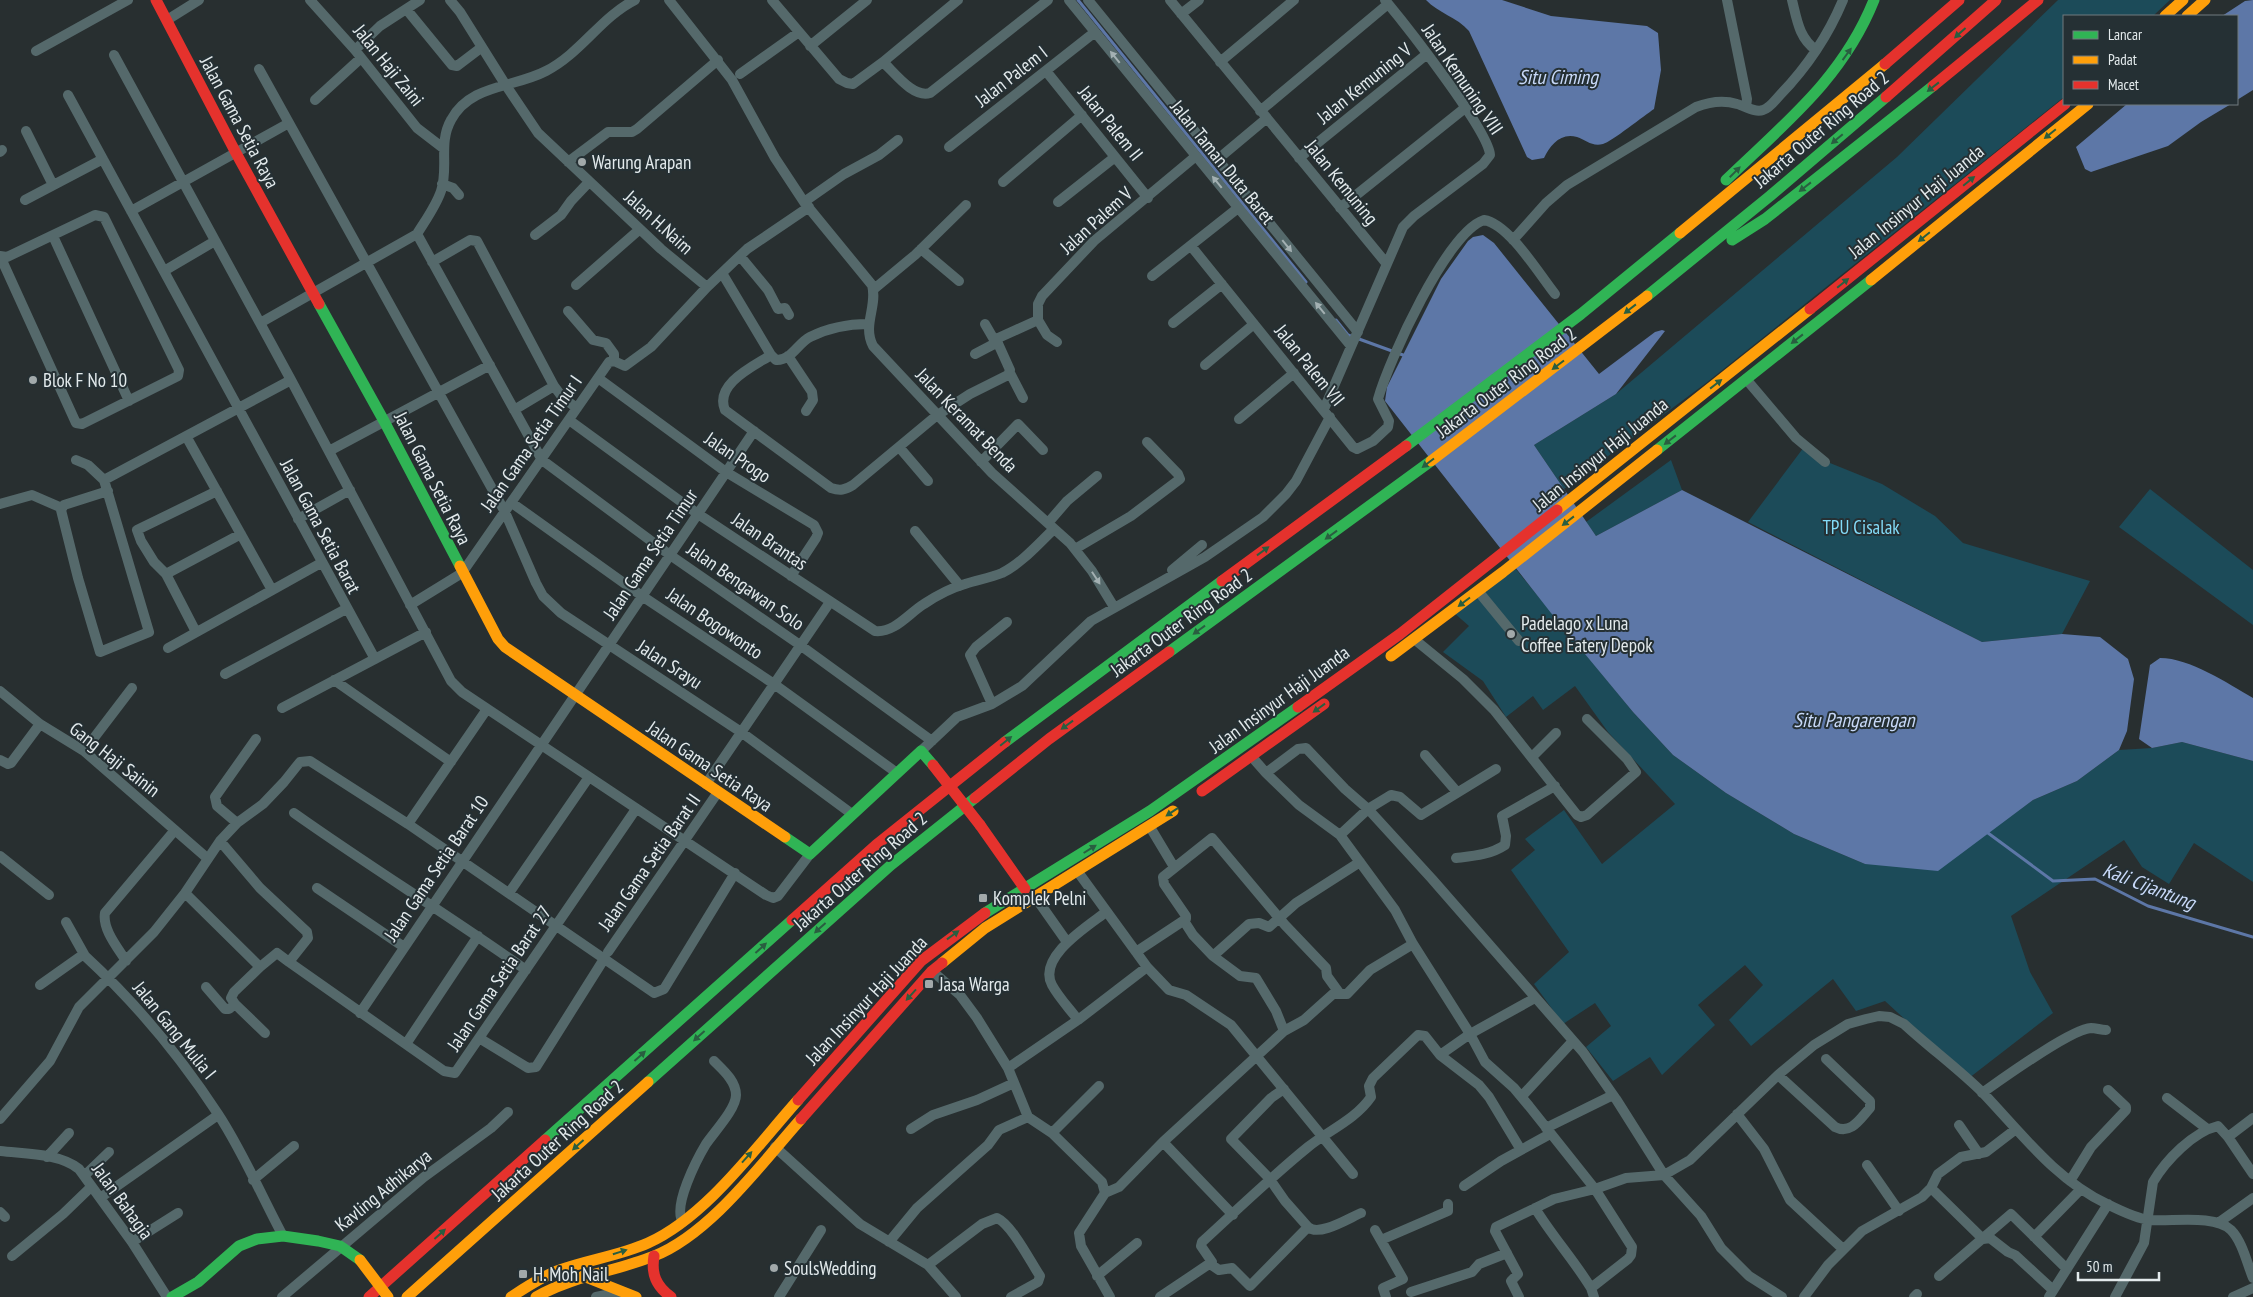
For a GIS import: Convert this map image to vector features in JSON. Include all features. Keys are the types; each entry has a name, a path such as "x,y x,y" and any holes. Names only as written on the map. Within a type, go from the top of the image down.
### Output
{"main road":[{"name":"Jalan Gama Setia Raya","path":"156,0 236,153 384,421 498,639 505,647 575,696 810,854"},
{"path":"1651,256 1833,73 1854,45 1874,0"},
{"name":"Jakarta Outer Ring Road 2","path":"369,1297 876,845 1032,720 1379,466 1581,314 1919,36 1958,0"},
{"name":"Jakarta Outer Ring Road 2","path":"407,1297 891,865 1049,738 1398,486 1655,290 1778,190 1938,53 1996,0"},
{"path":"1655,290 1765,220 1995,37 2038,0"},
{"path":"2166,15 2183,0"},
{"path":"2188,15 2205,0"},
{"name":"Jalan Insinyur Haji Juanda","path":"510,1297 532,1283 557,1271 648,1243 683,1222 720,1188 922,961 978,917 1150,811 1201,777 1400,634 1822,300 2064,105"},
{"name":"Jalan Insinyur Haji Juanda","path":"1381,664 1478,591 1833,311 2087,105"},
{"path":"1822,300 1833,311"},
{"name":"Jalan Insinyur Haji Juanda","path":"536,1297 554,1286 654,1256 675,1246 710,1219 932,971 985,928 1150,827 1252,757 1333,698"},
{"path":"810,854 921,751 980,824 1025,889"},
{"path":"172,1297 198,1282 239,1246 257,1239 283,1236 340,1246 360,1260 388,1297"},
{"path":"654,1256 652,1275 659,1293 672,1297"},
{"path":"583,1276 636,1297"}],"street":[{"path":"36,51 128,0"},
{"path":"166,20 199,0"},
{"name":"Jalan Haji Zaini","path":"310,0 358,54 417,128 443,148"},
{"path":"315,100 358,54 380,26 420,0"},
{"name":"Jalan H.Naim","path":"450,0 460,12 505,84 538,132 589,182 706,287"},
{"path":"260,323 417,234 438,197 442,184 445,134 451,120 461,106 480,93 545,72 574,53 607,20 634,0"},
{"path":"669,0 732,80 779,164 806,204 865,274 874,290 921,249 966,205"},
{"path":"810,46 866,0"},
{"path":"775,1 798,32 839,79 852,84 883,62 958,0"},
{"path":"883,62 914,91 923,95 930,93 1048,0"},
{"name":"Jalan Taman Duta Baret","path":"1069,0 1085,3 1095,32 1238,208 1355,339"},
{"name":"Jalan Kemuning","path":"1170,0 1386,263"},
{"path":"1182,14 1198,0"},
{"path":"1220,62 1294,0"},
{"path":"1727,0 1747,99 1746,107"},
{"path":"1792,0 1802,36 1807,44 1816,50"},
{"path":"1555,294 1513,240 1546,203 1567,184 1685,113 1705,104 1731,103 1758,111 1768,108 1790,84 1816,50 1843,0"},
{"path":"1224,154 1387,2"},
{"name":"Jalan Kemuning VIII","path":"1386,263 1399,233 1407,222 1484,164 1490,155 1488,145 1465,108 1387,2"},
{"path":"1085,3 1355,339"},
{"path":"407,10 452,65 458,66 482,48"},
{"path":"740,74 798,32"},
{"name":"Jalan Palem I","path":"949,147 1095,32"},
{"name":"Jalan Kemuning V","path":"1299,158 1427,54"},
{"path":"114,55 291,380 451,681 462,692 487,709 541,743 636,809 766,895 776,897 810,854"},
{"path":"568,162 608,132 632,132 637,130 718,60"},
{"name":"Jalan Srayu","path":"259,69 505,512 543,596 561,613 741,732 852,814"},
{"name":"Jalan Palem II","path":"1046,71 1148,198"},
{"name":"Jalan Gama Setia Barat","path":"68,94 374,659"},
{"path":"1340,208 1465,108"},
{"path":"1003,182 1082,115"},
{"path":"131,211 289,123"},
{"path":"26,131 53,185"},
{"path":"568,312 593,340 606,343 614,354 614,361 626,365 651,347 706,287 740,256 844,174 879,155 898,140"},
{"name":"Jalan Palem V","path":"1038,320 1038,304 1042,296 1094,241 1148,198 1196,156"},
{"path":"1058,202 1115,157"},
{"path":"25,200 103,159"},
{"path":"535,234 561,215 570,201 589,182"},
{"path":"442,184 453,188 459,195"},
{"path":"1152,276 1238,208"},
{"path":"95,215 104,217 179,370 176,378 82,424 76,423 0,256 7,257 95,215"},
{"name":"Jalan Palem VII","path":"1191,246 1353,447 1360,449 1384,432 1390,424 1379,404 1378,398 1394,354 1440,268 1469,228 1480,222 1490,221 1513,240"},
{"path":"576,284 640,229"},
{"path":"417,234 542,460"},
{"path":"53,236 129,401"},
{"path":"432,262 470,240 477,241 554,386 563,398 577,408"},
{"path":"164,271 215,241"},
{"path":"921,249 959,281"},
{"path":"740,256 768,290 778,309 785,308 789,315"},
{"path":"921,751 958,717 992,704 1022,686 1091,621 1114,607 1153,588 1233,538 1276,505 1303,470 1386,263"},
{"path":"722,273 771,355 779,360 788,356 803,341 817,334 856,324 868,324"},
{"path":"1173,323 1222,284"},
{"name":"Jalan Keramat Benda","path":"874,290 868,324 869,338 873,346 936,416 981,462 1075,549 1114,607"},
{"path":"975,354 996,343 998,337 1038,320 1047,335 1056,342"},
{"path":"985,324 1023,398"},
{"path":"1205,365 1254,324"},
{"path":"771,355 739,376 727,388 722,404 725,410 831,488 839,491 853,485 936,416 970,394 1010,373"},
{"path":"788,356 812,392 813,400 806,411"},
{"name":"Jalan Gama Setia Timur I","path":"462,573 608,362 614,361"},
{"path":"329,451 490,366"},
{"path":"1239,419 1294,373"},
{"name":"Jalan Progo","path":"598,378 726,472 809,522 817,529 816,538 792,576"},
{"path":"1746,379 1796,438 1825,462"},
{"path":"104,480 291,380"},
{"path":"514,410 554,386"},
{"name":"Jalan Brantas","path":"569,420 698,514 872,630 880,631 902,621 922,604 960,586"},
{"path":"981,462 1018,424 1043,450"},
{"name":"Jalan Gama Setia Timur","path":"575,696 754,431"},
{"path":"186,436 272,590"},
{"path":"1075,549 1131,516 1180,479 1178,474 1147,442"},
{"path":"899,447 928,480"},
{"path":"76,460 88,465 104,480 108,491 149,632 100,652 78,578 61,510 64,505 108,491"},
{"name":"Jalan Bengawan Solo","path":"542,460 670,555 932,740"},
{"path":"915,531 960,586 1002,573 1025,556 1051,526 1067,501 1097,476"},
{"path":"196,632 166,574 154,562 141,541 137,530 217,490"},
{"path":"298,519 350,490"},
{"path":"0,504 32,494 62,508"},
{"name":"Jalan Bogowonto","path":"512,503 642,596 774,684 897,774"},
{"path":"166,574 241,534"},
{"path":"1153,588 1202,545"},
{"path":"168,648 321,563"},
{"path":"410,605 462,573"},
{"path":"1478,591 1518,641"},
{"path":"706,784 830,602"},
{"path":"225,674 346,609"},
{"path":"992,704 970,654 1007,622"},
{"path":"282,708 426,632"},
{"path":"1414,639 1481,697 1532,757 1577,815 1581,817 1587,815 1636,772 1627,759 1587,719"},
{"path":"334,680 451,762"},
{"path":"84,752 132,688"},
{"name":"Gang Haji Sainin","path":"0,691 40,724 84,752 207,858"},
{"path":"541,743 575,696"},
{"path":"408,824 487,709"},
{"path":"0,760 8,764 11,763 40,724"},
{"path":"1532,757 1556,733"},
{"path":"237,823 217,806 215,798 256,739"},
{"name":"Jalan Gama Setia Barat 10","path":"360,1013 541,743"},
{"path":"1266,773 1298,749 1306,748 1345,789 1368,809 1432,879 1572,1041 1613,1095 1664,1175 1701,1216 1721,1248 1749,1276 1781,1297"},
{"path":"1426,755 1457,792"},
{"path":"1252,757 1298,805 1340,835 1395,910 1413,944 1470,1034 1485,1062 1522,1096 1595,1189 1632,1247 1632,1252 1628,1259 1592,1292 1581,1270 1564,1252 1535,1208"},
{"path":"0,1119 50,1061 79,1007 154,932 185,893 220,841 237,823 263,804 298,764 306,760 408,824 556,926 606,955 648,990 656,993 664,989 735,874"},
{"path":"1340,835 1368,809 1395,794 1421,815 1496,769"},
{"path":"509,893 589,777"},
{"path":"1456,858 1479,856 1495,851 1505,845 1506,836 1502,818 1504,814 1555,786"},
{"name":"Jalan Gama Setia Barat II","path":"480,1038 528,1068 533,1068 538,1064 606,955 718,792"},
{"name":"Jalan Gama Setia Barat 27","path":"289,962 444,1071 452,1074 455,1073 636,809"},
{"path":"294,813 365,864 478,936 526,970"},
{"path":"1150,827 1174,867"},
{"path":"126,961 106,923 106,911 175,830"},
{"path":"1136,952 1184,921 1186,916 1162,880 1174,867 1210,839 1214,839 1279,918 1326,968 1327,976 1340,994"},
{"path":"220,841 260,888 307,932 308,938 289,962 277,954 260,967 231,996 235,1004 265,1033"},
{"path":"0,856 49,895"},
{"path":"1213,956 1249,924 1258,923 1269,927 1296,903 1360,862"},
{"path":"1078,872 1147,967 1169,990 1186,995 1231,1026 1257,1055 1353,1174"},
{"path":"317,888 404,947"},
{"path":"185,893 260,967"},
{"path":"1036,898 1068,942"},
{"path":"1078,1020 1052,984 1049,974 1053,962 1068,942 1106,912"},
{"path":"1184,921 1193,935 1213,956 1240,976 1256,978 1284,1030"},
{"name":"Jalan Gang Mulia I","path":"66,922 86,956 108,977 179,1056 218,1115 283,1236"},
{"path":"406,1044 478,936"},
{"path":"1110,1297 1082,1246 1079,1233 1105,1193 1119,1187 1163,1142 1284,1030 1304,1020 1332,994 1347,994 1370,970 1413,944"},
{"path":"40,986 76,958 86,956"},
{"path":"1008,1068 1078,1020 1147,967"},
{"path":"932,971 950,985 969,1006 1008,1068 1028,1117 1052,1133 1102,1182 1105,1193"},
{"path":"206,987 225,1009 229,1009 235,1004"},
{"path":"1440,1056 1470,1034 1535,998"},
{"path":"1519,1297 1511,1281 1518,1274 1495,1231 1496,1228 1554,1199 1595,1189 1626,1178 1664,1175 1690,1160 1778,1075 1814,1045 1848,1024 1879,1016 1890,1017 1904,1024 1982,1093 2047,1162 2081,1189 2108,1204 2148,1220 2199,1220 2224,1225 2234,1233 2253,1278"},
{"path":"1982,1093 2034,1058 2078,1032 2090,1028 2106,1030"},
{"path":"1210,1264 1212,1262 1201,1244 1269,1178 1322,1136 1352,1118 1365,1106 1371,1097 1369,1086 1372,1078 1418,1035 1425,1036 1440,1056 1479,1085 1489,1097 1521,1150"},
{"path":"1522,1096 1572,1041"},
{"path":"1778,1075 1835,1127 1847,1130 1854,1126 1870,1108 1870,1100 1826,1059"},
{"path":"683,1222 679,1213 683,1194 706,1146 730,1110 736,1096 734,1086 727,1074 714,1061"},
{"path":"911,1129 933,1115 977,1100 1014,1084"},
{"path":"1052,1133 1099,1086"},
{"path":"1284,1089 1271,1098 1231,1139 1269,1178 1285,1201 1308,1227 1314,1231 1322,1230 1361,1213"},
{"path":"2070,1181 2091,1147 2126,1110 2126,1107 2108,1090"},
{"path":"1464,1186 1548,1131 1613,1095"},
{"path":"2167,1098 2206,1128"},
{"name":"Kavling Adhikarya","path":"282,1297 340,1246 508,1112"},
{"path":"1737,1114 1764,1149 1790,1200 1843,1249"},
{"path":"100,1198 218,1115"},
{"path":"890,1242 917,1208 988,1145 995,1132 1028,1117"},
{"path":"2228,1137 2253,1118"},
{"path":"1959,1125 1979,1154"},
{"path":"2115,1297 2144,1243 2154,1182 2158,1174 2183,1147 2206,1128 2218,1126 2228,1137 2253,1174"},
{"path":"1804,1297 1828,1265 1862,1231 1922,1197 1931,1188 1935,1178 1943,1170 1968,1154 1979,1154 2005,1139 2016,1129"},
{"path":"47,1158 69,1133"},
{"path":"1163,1142 1232,1215"},
{"path":"253,1180 294,1146"},
{"path":"775,1148 860,1224 928,1265 956,1297"},
{"name":"Jalan Bahagia","path":"0,1151 71,1163 84,1176 132,1242 167,1297"},
{"path":"84,1176 109,1152"},
{"path":"1868,1165 1899,1211"},
{"path":"12,1256 63,1214 91,1187"},
{"path":"1931,1188 1983,1239"},
{"path":"2034,1237 2081,1189"},
{"path":"2218,1223 2253,1198"},
{"path":"1381,1240 1448,1211 1448,1204"},
{"path":"1983,1239 1990,1238 2015,1255 2051,1293 2108,1204"},
{"path":"132,1242 178,1213"},
{"path":"1939,1276 2010,1214 2067,1269"},
{"path":"928,1265 982,1224 997,1218 1010,1229 1040,1276 1038,1282 1011,1297"},
{"path":"1210,1264 1219,1270 1232,1268 1250,1286 1308,1227"},
{"path":"779,1297 820,1230"},
{"path":"1375,1230 1413,1294 1472,1272 1479,1264 1507,1253"},
{"path":"1097,1276 1137,1243"},
{"path":"1160,1297 1210,1264"},
{"path":"1386,1297 1383,1288 1403,1279"},
{"path":"2233,1297 2253,1288"},
{"path":"596,1297 621,1292"}],"green space":[{"path":"2058,0 2170,0 2154,15 2063,15 2063,98 1706,383 1564,489 1534,445 1616,394 1897,157"},
{"name":"TPU Cisalak","path":"1804,447 1825,461 1882,484 1935,516 1963,543 2090,581 2062,634 1982,642 1748,522"},
{"path":"1671,460 1682,490 1596,536 1586,522"},
{"path":"2150,489 2253,570 2253,625 2119,527"},
{"path":"1515,568 1633,712 1673,755 1726,793 1794,834 1865,864 2004,821 2033,800 2077,781 2119,750 2152,748 2182,742 2253,761 2253,882 2194,843 2169,884 2142,867 2124,840 2011,916 2030,972 2053,1013 1969,1078 1885,1001 1856,1011 1833,979 1751,1046 1729,1020 1763,985 1745,965 1698,1005 1715,1025 1662,1075 1650,1057 1613,1081 1586,1047 1611,1026 1595,1003 1563,1024 1534,984 1569,952 1511,870 1535,850 1525,839 1564,810 1602,864 1675,804 1608,732 1575,686 1543,710 1533,696 1506,717 1483,681 1443,652 1469,626 1453,612"}],"water":[{"name":"Situ Ciming","path":"1426,0 1502,0 1551,16 1647,26 1658,33 1661,70 1654,109 1603,144 1596,145 1577,137 1566,136 1553,144 1544,158 1532,160 1527,157 1469,31"},
{"path":"2253,0 2253,90 2238,99 2238,15 2224,15 2245,1"},
{"path":"2126,105 2229,105 2201,122 2168,146 2091,172 2085,169 2076,147"},
{"name":"Situ Pangarengan","path":"1483,235 1494,243 1599,374 1655,332 1665,331 1616,394 1534,445 1596,536 1682,490 1982,642 2062,634 2100,637 2128,659 2134,679 2127,731 2119,750 2077,781 2033,800 1938,871 1865,864 1794,834 1726,793 1673,755 1633,712 1551,613 1385,401 1387,387 1441,279 1468,241 1473,237"},
{"path":"2160,658 2184,662 2196,667 2253,698 2253,761 2182,742 2152,748 2139,739 2150,665"}],"waterway":[{"path":"1078,0 1306,282"},
{"path":"1336,320 1348,335 1403,355"},
{"name":"Kali Cijantung","path":"1988,833 2053,881 2095,879 2148,906 2253,937"}],"traffic: fast":[{"path":"1726,180 1791,119 1829,76 1861,28 1874,0"},
{"path":"1732,240 1765,219 1933,86"},
{"path":"1647,296 1770,196 1886,97"},
{"path":"1406,446 1581,314 1680,233"},
{"path":"1657,450 1871,280"},
{"path":"319,304 384,421 460,566"},
{"path":"1169,652 1431,461"},
{"path":"1005,742 1222,581"},
{"path":"985,913 1150,811 1298,707"},
{"path":"785,837 810,854 921,751 933,765"},
{"path":"648,1082 891,865 975,798"},
{"path":"545,1140 792,920"},
{"path":"172,1297 198,1282 239,1246 257,1239 283,1236 318,1241 340,1246 360,1260"}],"traffic: slow":[{"path":"2166,15 2183,0"},
{"path":"2188,15 2205,0"},
{"path":"1680,233 1885,64"},
{"path":"1871,280 2087,105"},
{"path":"1431,461 1647,296"},
{"path":"1557,510 1810,309"},
{"path":"1391,656 1503,572 1657,450"},
{"path":"460,566 498,639 505,647 785,837"},
{"path":"942,963 985,928 1173,811"},
{"path":"407,1297 648,1082"},
{"path":"511,1297 551,1273 637,1247 669,1231 710,1199 798,1100"},
{"path":"536,1297 565,1284 654,1256 675,1246 695,1232 734,1196 801,1119"},
{"path":"360,1260 388,1297"},
{"path":"583,1276 636,1297"}],"traffic: jam":[{"path":"156,0 236,153 319,304"},
{"path":"1885,64 1959,0"},
{"path":"1886,97 1996,0"},
{"path":"1933,86 2038,0"},
{"path":"1810,309 2064,105"},
{"path":"1222,581 1406,446"},
{"path":"1298,707 1400,634 1557,510"},
{"path":"975,798 1049,739 1169,652"},
{"path":"1202,791 1324,704"},
{"path":"792,920 876,845 1005,742"},
{"path":"933,765 980,825"},
{"path":"980,825 1025,889"},
{"path":"798,1100 921,961 985,913"},
{"path":"801,1119 932,971 942,963"},
{"path":"369,1297 545,1140"},
{"path":"654,1256 653,1268 658,1284 671,1297"}],"place":[{"name":"Warung Arapan","path":"582,162"},
{"name":"Blok F No 10","path":"33,380"},
{"name":"Padelago x Luna Coffee Eatery Depok","path":"1511,634"},
{"name":"Komplek Pelni","path":"983,898"},
{"name":"Jasa Warga","path":"929,984"},
{"name":"SoulsWedding","path":"774,1268"},
{"name":"H. Moh Nail","path":"523,1274"}]}
